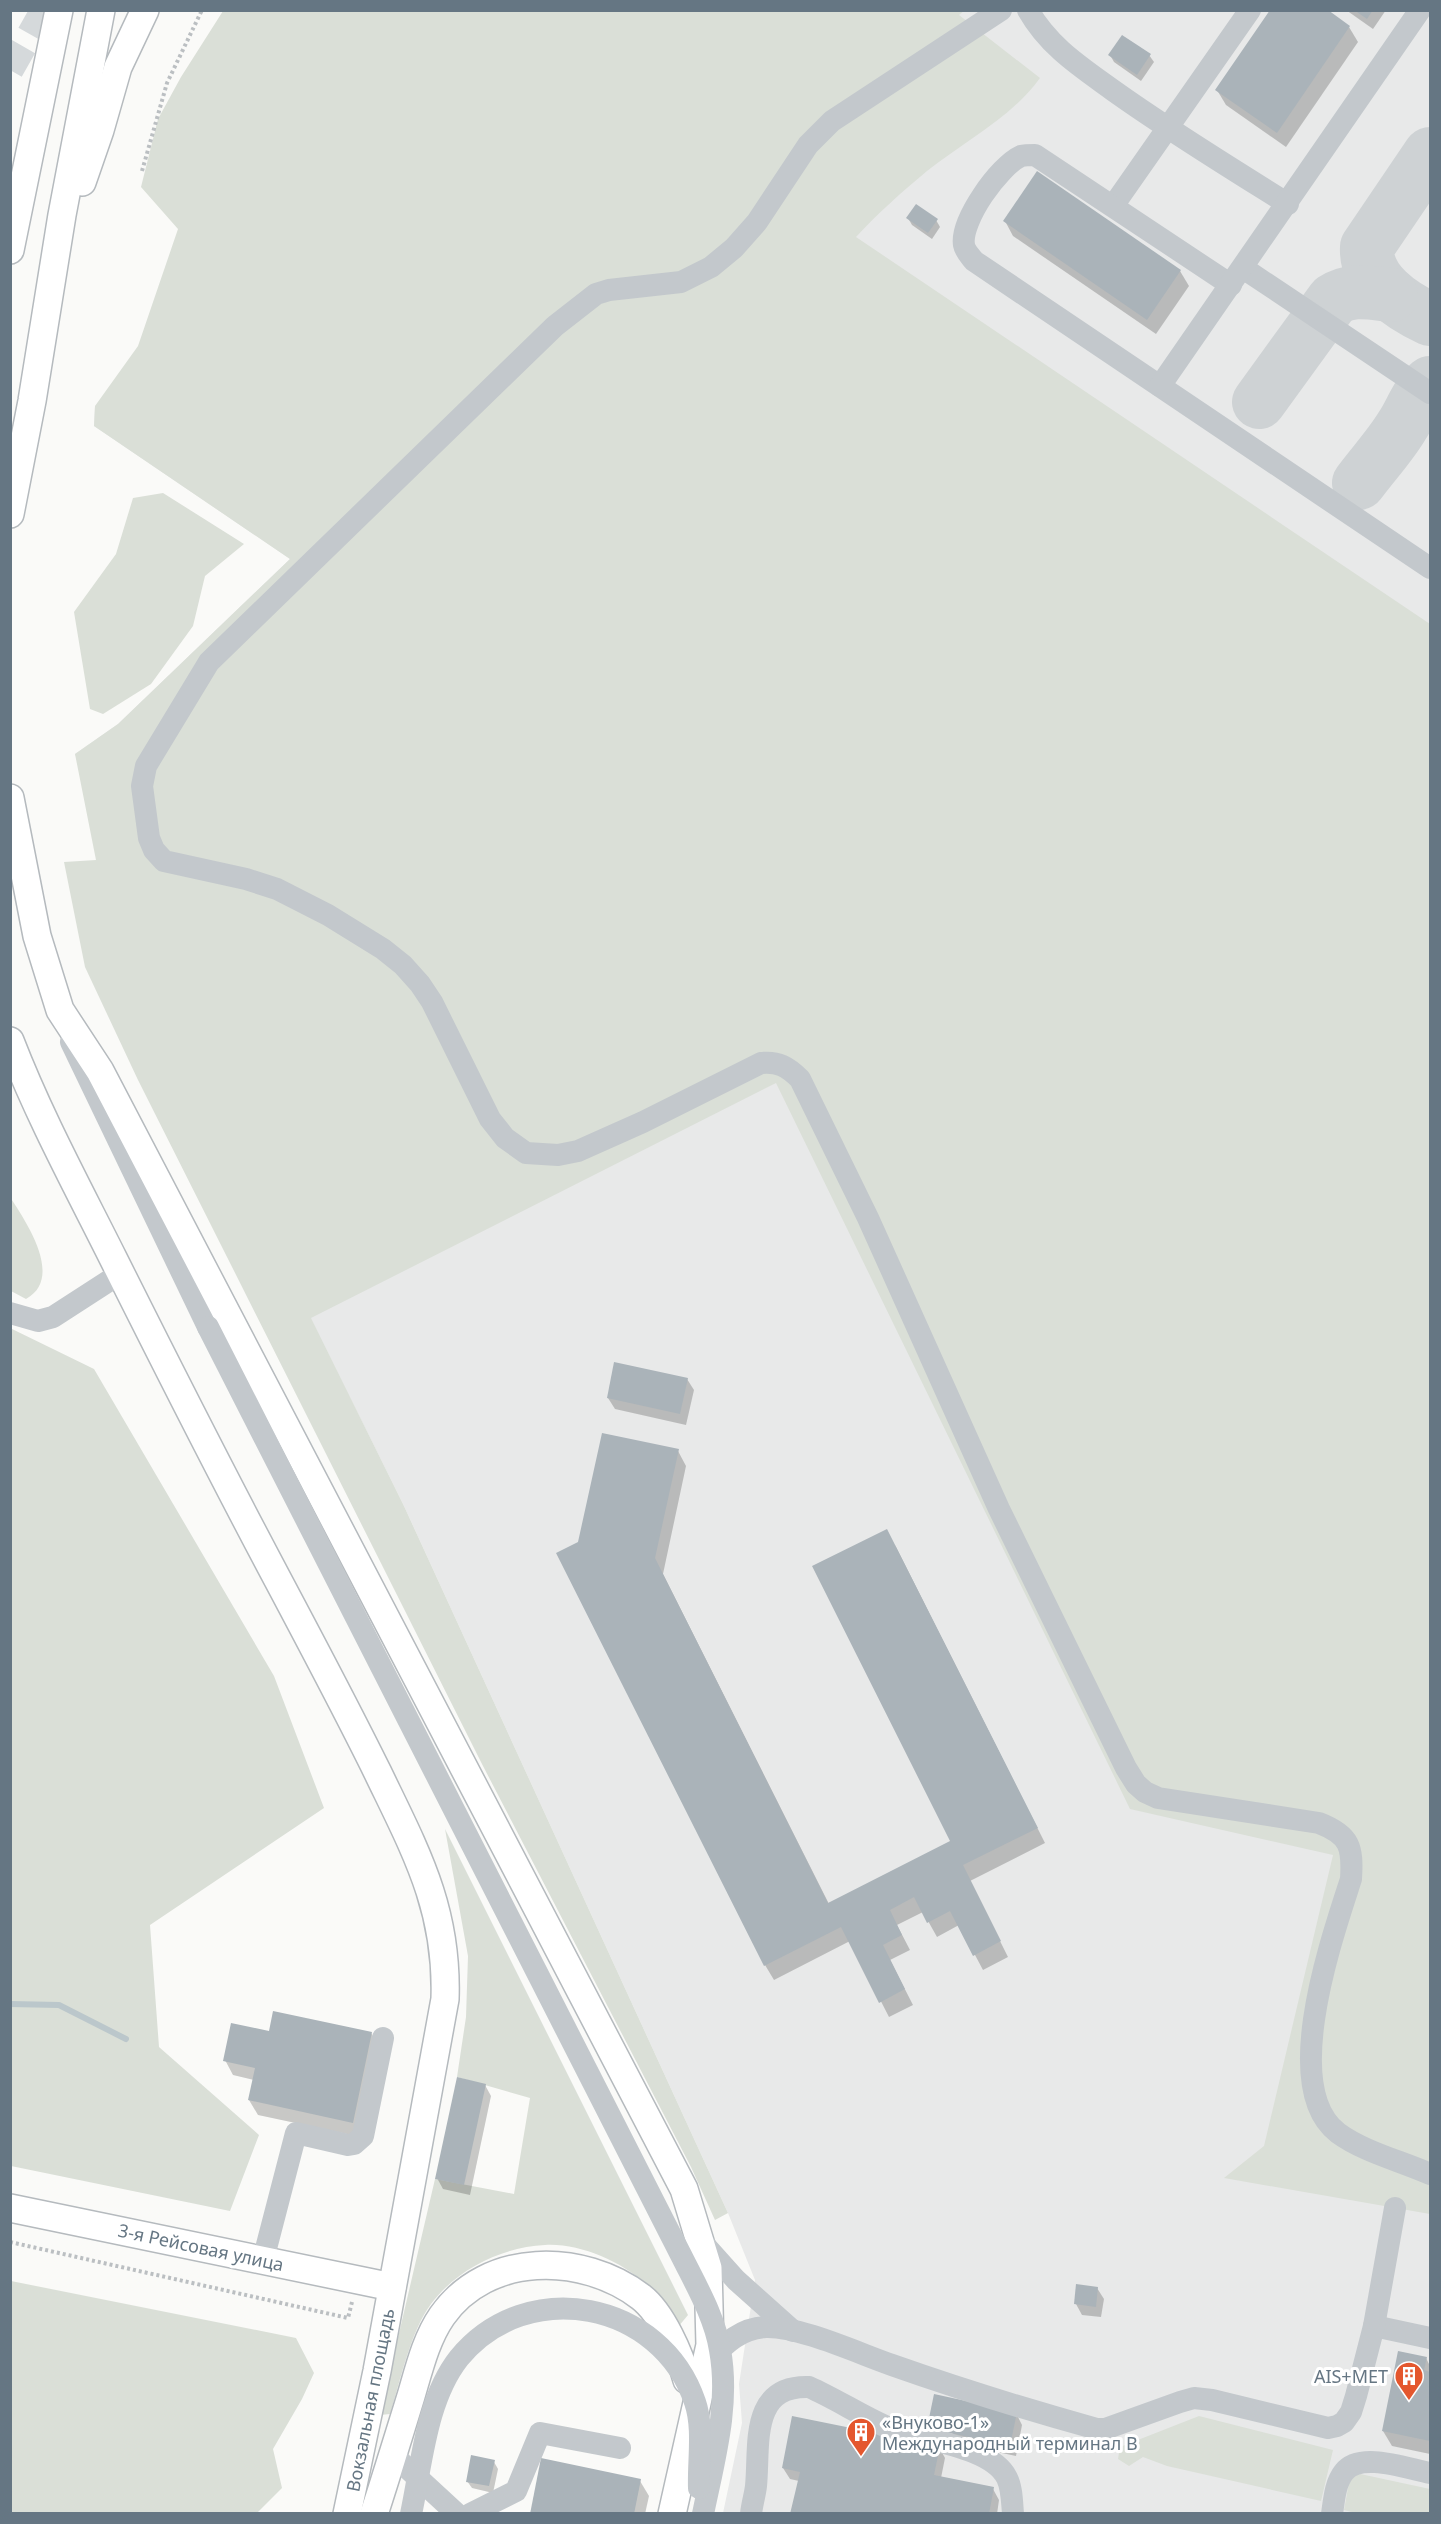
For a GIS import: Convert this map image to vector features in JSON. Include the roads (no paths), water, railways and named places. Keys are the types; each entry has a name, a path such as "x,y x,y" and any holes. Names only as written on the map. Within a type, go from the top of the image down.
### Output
{"main road":[{"path":"10,250 59,10"},
{"path":"10,514 62,215 101,10"},
{"path":"57,251 100,130 118,67 145,10"},
{"path":"10,798 37,936 60,1010 105,1082 684,2189 708,2268 710,2345 697,2412 672,2514"},
{"name":"Вокзальная площадь","path":"10,1041 46,1125 200,1434 352,1719 399,1816 432,1891 438,1913 445,1959 445,1999 392,2287 346,2514"},
{"name":"3-я Рейсовая улица","path":"10,2208 392,2287"},
{"path":"375,2514 434,2328 456,2299 484,2279 519,2267 556,2265 574,2267 607,2279 642,2298 666,2331 682,2363 697,2412"}],"street":[{"path":"1001,10 832,121 808,145 757,222 734,248 711,267 681,282 609,290 596,294 555,326 209,662 146,766 142,786 149,838 154,850 164,861 246,879 277,890 328,915 383,949 420,984 432,1002 490,1119 505,1138 526,1153 558,1155 578,1151 643,1122 761,1063 773,1062 783,1065 800,1078 868,1218 999,1509 1126,1768 1136,1784 1145,1792 1175,1802 1319,1823 1335,1829 1344,1836 1352,1860 1351,1879 1318,1994 1310,2048 1314,2096 1319,2110 1338,2133 1356,2143 1431,2174"},
{"path":"1028,10 1044,35 1060,52 1167,128 1288,204"},
{"path":"1113,206 1250,10"},
{"path":"1160,386 1420,10"},
{"path":"1431,393 1113,206 1035,155 1023,155 1001,171 971,214 964,229 964,247 974,261 1431,568"},
{"path":"60,1010 74,1050 208,1327 682,2257 712,2322 720,2350 723,2414 701,2514"},
{"path":"10,1313 38,1321 53,1317 121,1273"},
{"path":"262,2260 296,2133 348,2145 354,2144 363,2136 383,2038"},
{"path":"705,2366 726,2343 738,2334 767,2327 793,2331 896,2367 1097,2429 1105,2429 1194,2398 1212,2400 1328,2428 1337,2426 1344,2422 1351,2412 1374,2326 1395,2208"},
{"path":"700,2240 736,2280 793,2331"},
{"path":"411,2514 431,2418 444,2382 459,2358 470,2347 507,2321 537,2311 568,2309 600,2313 634,2326 665,2349 679,2370 695,2402 699,2428 701,2514"},
{"path":"1374,2326 1431,2338"},
{"path":"751,2514 756,2486 759,2423 765,2410 777,2397 786,2390 798,2386 809,2387 889,2428 976,2453 998,2467 1006,2477 1012,2498 1013,2514"},
{"path":"470,2514 516,2491 540,2433 620,2448"},
{"path":"393,2455 457,2514"},
{"path":"1332,2514 1338,2484 1343,2473 1350,2466 1372,2461 1431,2473"}],"waterway":[{"path":"10,2004 59,2005 126,2039"}],"tunnel":[{"path":"10,70 44,10"}],"place":[{"name":"AIS+MET","path":"1409,2402"},
{"name":"«Внуково-1» Международный терминал B","path":"861,2458"}]}
